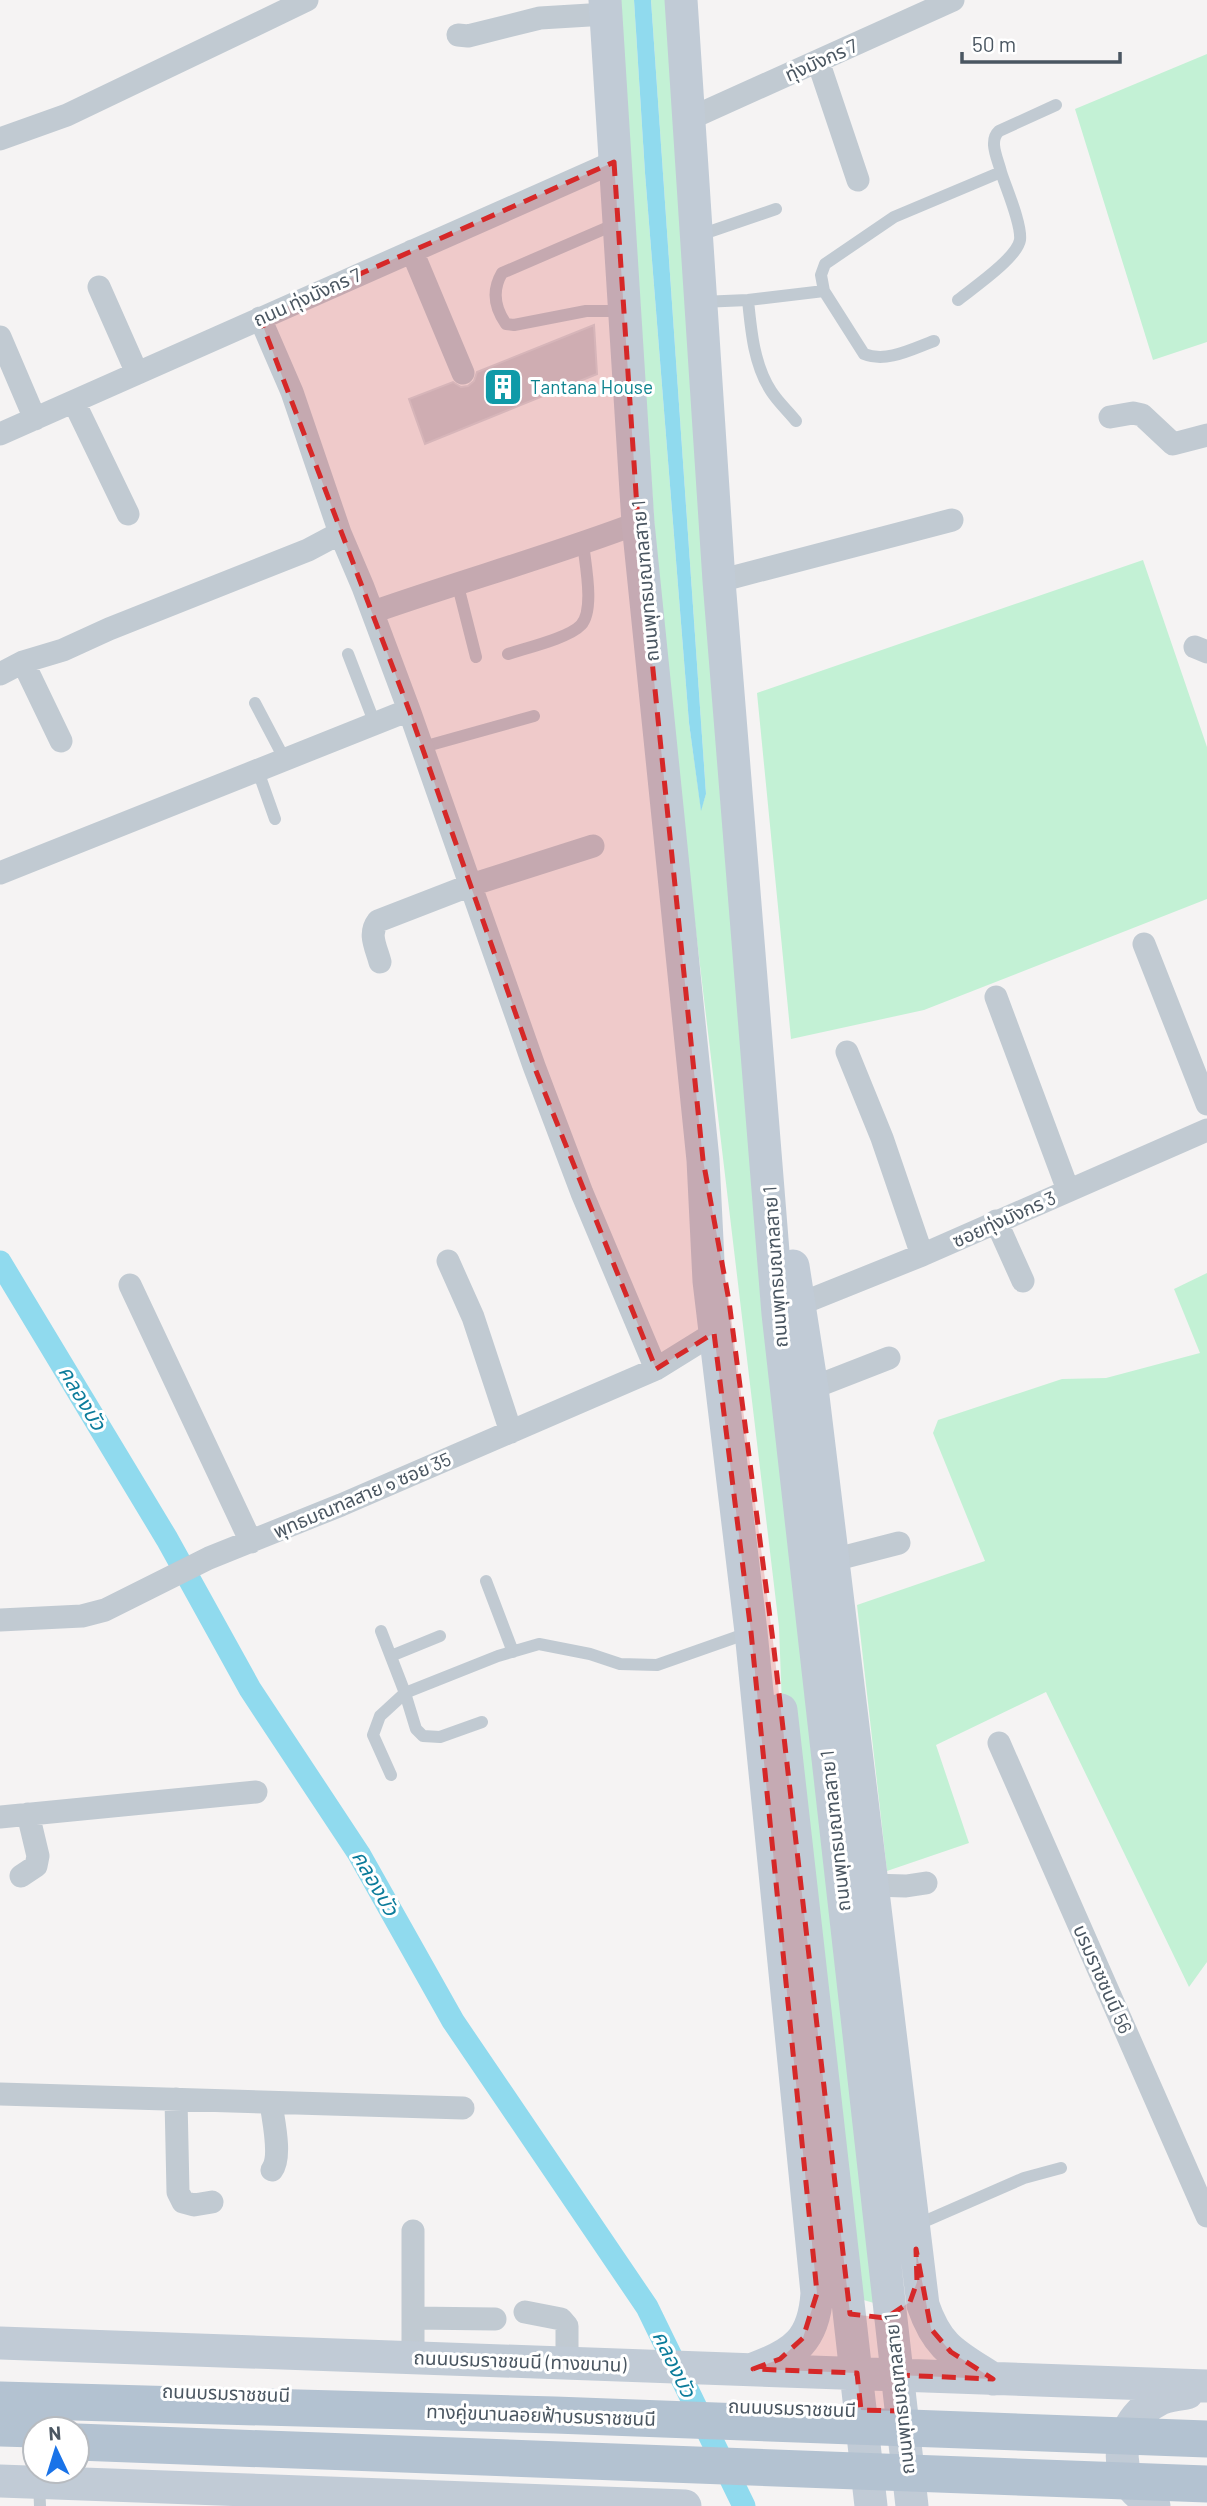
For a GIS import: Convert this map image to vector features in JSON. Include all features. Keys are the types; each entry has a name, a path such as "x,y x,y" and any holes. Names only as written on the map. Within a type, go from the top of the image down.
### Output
{"main road":[{"name":"ถนนพุทธมณฑลสาย 1","path":"681,0 719,581 778,1314 912,2506"},
{"name":"ถนนพุทธมณฑลสาย 1","path":"606,7 639,523 702,1160 705,1234 714,1333 762,1637 871,2506"},
{"name":"ถนนพุทธมณฑลสาย 1","path":"766,1154 787,1230 800,1304 923,2305 931,2329 951,2352 993,2379"},
{"name":"ถนนพุทธมณฑลสาย 1","path":"702,1160 729,1301 762,1637 799,2132 814,2256 815,2311 803,2339 793,2351 780,2359 753,2369"},
{"path":"814,2256 833,2296 845,2312 866,2319 886,2318 910,2302 917,2282 915,2237"},
{"name":"ถนนบรมราชชนนี (ทางขนาน)","path":"0,2343 1207,2386"},
{"name":"ถนนบรมราชชนนี","path":"0,2385 1207,2422"},
{"path":"0,2393 51,2415"},
{"path":"1154,2506 1136,2491 1127,2478 1123,2461 1124,2443 1130,2426 1144,2409 1161,2398 1187,2393 1207,2394"},
{"name":"ทางคู่ขนานลอยฟ้าบรมราชชนนี","path":"0,2400 43,2415"},
{"name":"ทางคู่ขนานลอยฟ้าบรมราชชนนี","path":"91,2428 555,2415 1207,2439"},
{"path":"0,2428 21,2430"},
{"name":"ทางคู่ขนานลอยฟ้าบรมราชชนนี","path":"91,2428 1207,2469"},
{"path":"91,2429 706,2465 1207,2484"},
{"path":"0,2437 21,2433"},
{"path":"0,2437 21,2439"},
{"path":"0,2481 39,2494 685,2506"}],"street":[{"path":"0,139 68,115 307,0"},
{"name":"ทุ่งมังกร 7","path":"689,119 953,0"},
{"path":"458,35 468,36 540,18 606,7"},
{"path":"818,61 858,180"},
{"name":"ถนน ทุ่งมังกร 7","path":"0,434 614,162"},
{"path":"412,251 463,373"},
{"path":"99,287 137,373"},
{"path":"260,318 292,392 340,533 373,612 423,747 572,1167 656,1369"},
{"path":"0,337 34,419"},
{"path":"74,402 128,514"},
{"path":"1110,417 1133,413 1142,415 1173,444 1207,435"},
{"path":"719,581 952,520"},
{"path":"373,612 639,523"},
{"path":"0,674 23,662 63,650 308,550 340,533"},
{"path":"23,662 61,741"},
{"path":"0,873 409,710"},
{"path":"380,962 372,936 378,921 471,885 593,846"},
{"path":"1144,944 1207,1104"},
{"path":"996,997 1068,1190"},
{"path":"847,1052 882,1138 922,1255"},
{"name":"ซอยทุ่งมังกร 3","path":"800,1304 922,1255 1207,1130"},
{"path":"996,1222 1023,1281"},
{"path":"448,1261 473,1317 511,1432"},
{"path":"130,1285 251,1542"},
{"name":"พุทธมณฑลสาย ๑ ซอย 35","path":"0,1620 82,1616 104,1610 209,1558 656,1369 714,1333"},
{"path":"811,1388 889,1358"},
{"path":"833,1560 899,1543"},
{"name":"บรมราชชนนี 56","path":"999,1742 1207,2216"},
{"path":"0,1816 256,1792"},
{"path":"21,1876 37,1866 38,1856 28,1814"},
{"path":"871,1885 906,1886 926,1883"},
{"path":"0,2094 463,2108"},
{"path":"176,2099 178,2192 183,2202 194,2205 212,2202"},
{"path":"271,2102 276,2148 276,2165 272,2170"},
{"path":"412,2231 413,2358"},
{"path":"525,2312 561,2319 567,2326 567,2363"},
{"path":"413,2318 495,2319"}],"lane":[{"path":"958,300 1014,253 1020,240 993,142 995,135 1056,105"},
{"path":"934,341 886,358 874,358 864,354 824,291 821,275 825,264 894,217 1001,172"},
{"path":"696,236 776,209"},
{"path":"619,223 502,272 494,293 500,316 506,324 514,326 586,311 625,311"},
{"path":"701,302 748,300 824,291"},
{"path":"748,300 751,332 761,372 772,392 796,421"},
{"path":"508,654 566,634 580,626 585,618 589,598 583,543"},
{"path":"457,582 476,657"},
{"path":"348,654 375,724"},
{"path":"255,703 285,760"},
{"path":"423,747 534,716"},
{"path":"258,771 275,819"},
{"path":"486,1581 513,1652"},
{"path":"381,1631 416,1729 423,1736 440,1737 482,1722"},
{"path":"391,1656 440,1636"},
{"path":"391,1775 373,1735 380,1716 405,1693 513,1652 539,1644 590,1654 620,1664 657,1665 762,1637"},
{"path":"915,2237 1024,2178 1061,2168"}],"highlighted area":[{"path":"614,162 638,523 703,1160 729,1301 773,1641 850,2314 886,2318 910,2302 917,2282 916,2249 931,2329 951,2352 993,2379 897,2375 901,2411 861,2410 857,2373 753,2369 780,2359 803,2338 817,2293 751,1632 714,1333 656,1369 534,1066 409,710 260,318"}],"green space":[{"path":"618,0 634,0 645,173 689,723 701,809 706,794 651,0 667,0 874,2303 839,2293 788,1863 779,1627 664,664"},
{"path":"1207,54 1207,342 1153,360 1075,109"},
{"path":"1143,560 1207,747 1207,899 924,1010 791,1039 757,693"},
{"path":"1207,1273 1207,1962 1189,1987 1046,1692 936,1745 969,1843 887,1871 857,1605 985,1561 933,1433 938,1420 1062,1379 1106,1378 1200,1353 1174,1289"}],"water":[{"path":"634,0 651,0 706,794 701,811 689,723 645,173"}],"building":[{"name":"Tantana House","path":"594,325 597,374 425,444 409,399 453,382 461,387 468,386 474,381 477,372"}],"waterway":[{"name":"คลองบัว","path":"0,1262 167,1539 250,1689 359,1854 453,2021 647,2307 744,2506"}],"place":[{"name":"Tantana House","path":"503,387"}]}
